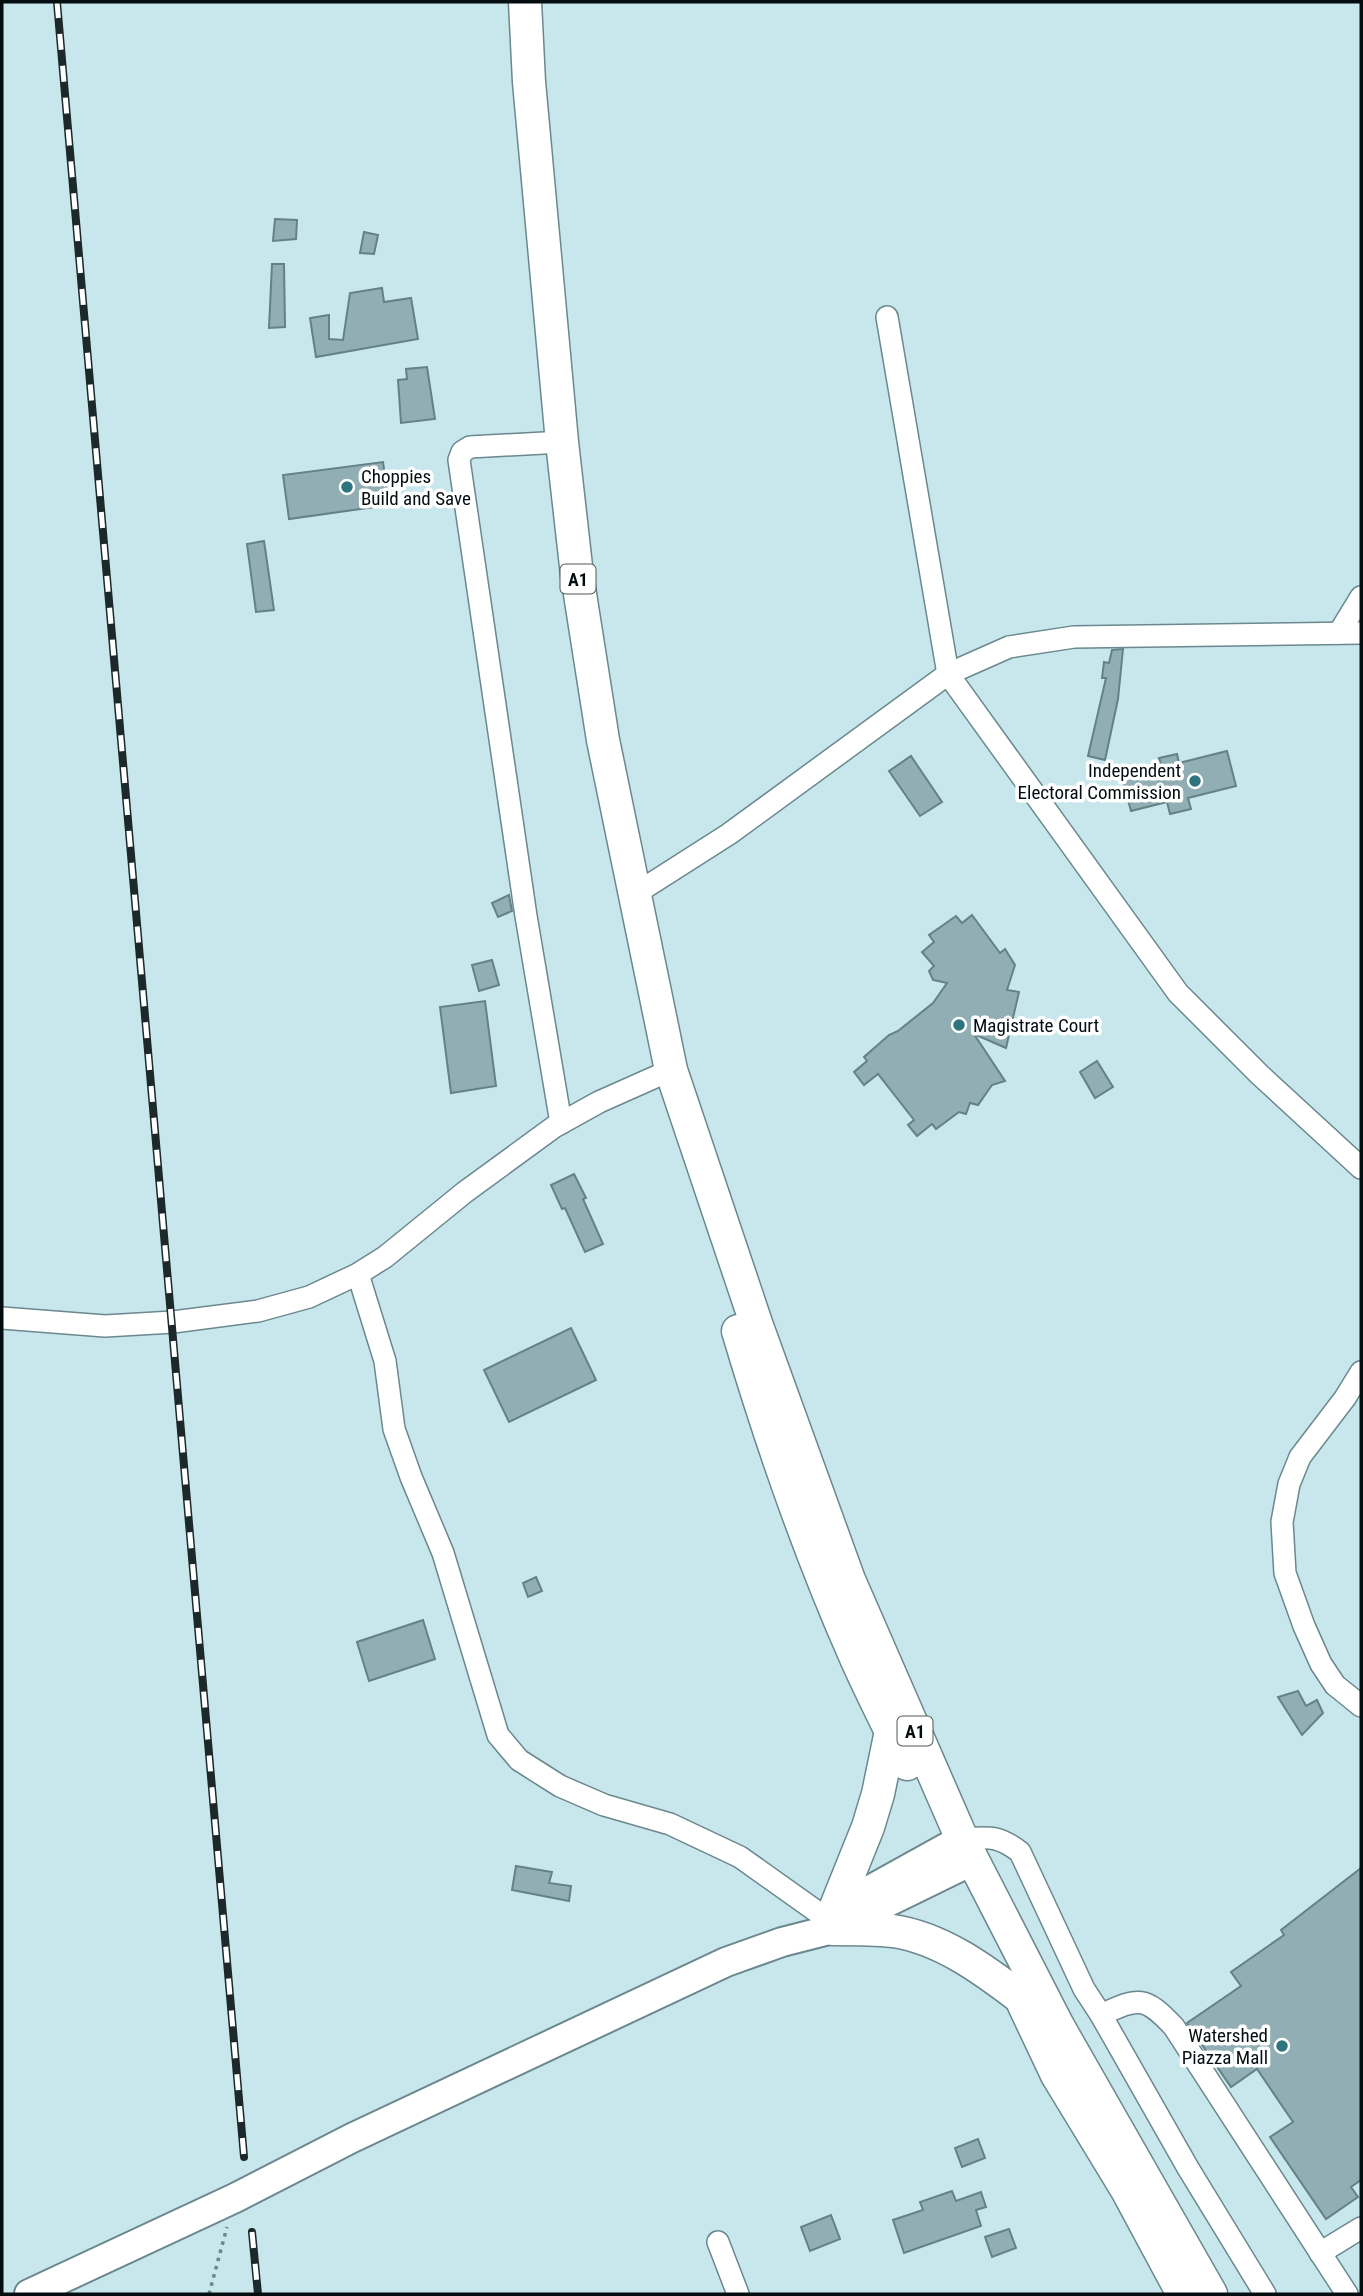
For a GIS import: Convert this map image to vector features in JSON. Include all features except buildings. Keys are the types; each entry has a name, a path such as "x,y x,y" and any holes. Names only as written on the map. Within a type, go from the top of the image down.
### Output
{"highway":[{"name":"A1","path":"525,2 529,82 562,442 578,575 603,740 671,1070 757,1326 849,1580 959,1854 1057,2075 1127,2190 1183,2294"},
{"name":"A1","path":"692,1136 709,1233 768,1432 825,1584 857,1659 891,1731 959,1854 1212,2294"},
{"path":"891,1731 872,1816 830,1918 920,1938 965,1958 1021,1998"}],"main road":[{"path":"29,2294 236,2198 352,2137 726,1962 782,1941 959,1854"}],"street":[{"path":"887,317 948,674 1178,993 1260,1075 1361,1168"},
{"path":"561,1123 527,916 459,460 462,452 470,447 562,442"},
{"path":"1339,634 1361,597"},
{"path":"635,894 729,834 948,674 1009,648 1074,637 1361,633"},
{"path":"2,1318 105,1325 173,1322 258,1311 309,1297 358,1274 385,1257 465,1192 561,1123 599,1102 671,1070"},
{"path":"358,1274 385,1361 394,1429 443,1553 498,1735 519,1760 560,1786 604,1805 670,1824 740,1857 830,1918"},
{"path":"1361,1372 1353,1402 1300,1457 1289,1484 1282,1522 1285,1573 1304,1626 1321,1664 1335,1685 1361,1706"},
{"path":"959,1854 989,1837 1004,1840 1020,1852 1084,1989 1265,2294"},
{"path":"1101,2015 1126,2004 1143,2002 1155,2007 1174,2027 1347,2294 1361,2283"},
{"path":"1320,2253 1361,2228"},
{"path":"718,2242 738,2294"}],"path":[{"path":"209,2294 236,2198"}],"railway":[{"path":"57,2 244,2157"},
{"path":"252,2232 258,2294"}],"place":[{"name":"Choppies Build and Save","path":"347,487"},
{"name":"Independent Electoral Commission","path":"1195,781"},
{"name":"Magistrate Court","path":"959,1025"},
{"name":"Watershed Piazza Mall","path":"1282,2046"}]}
